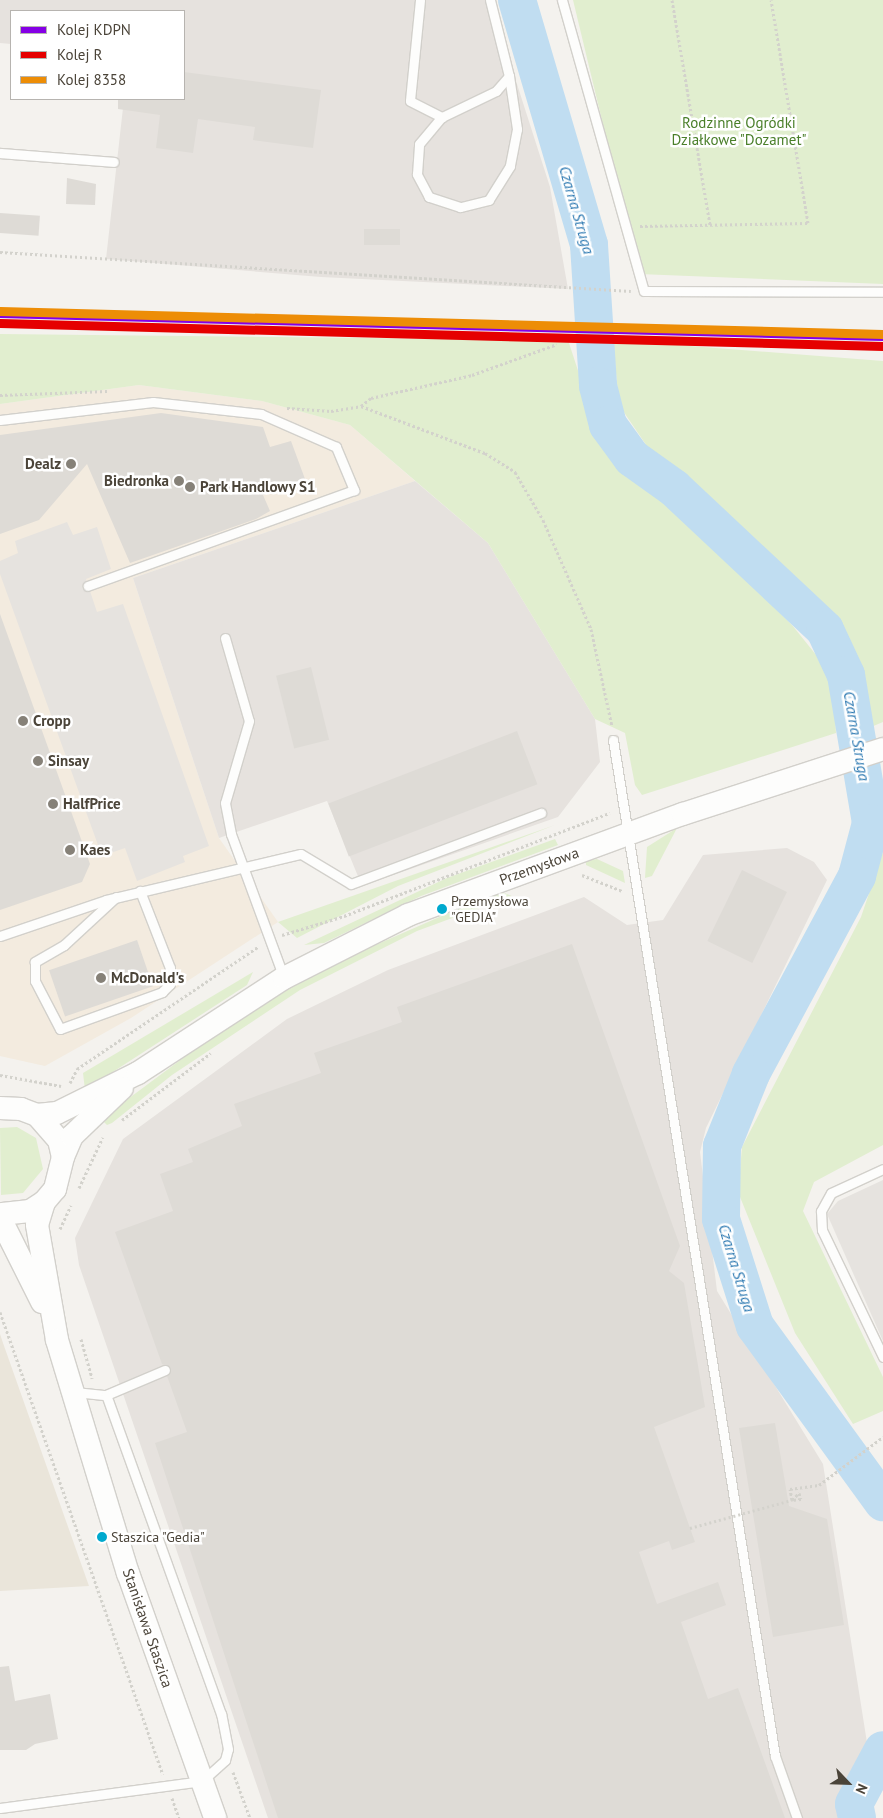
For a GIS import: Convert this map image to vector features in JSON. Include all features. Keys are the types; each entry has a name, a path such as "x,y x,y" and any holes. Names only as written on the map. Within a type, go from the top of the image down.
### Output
{"street":[{"name":"Przemysłowa","path":"37,1115 56,1113 138,1074 284,978 408,915 629,833 832,763 883,749"},
{"name":"Przemysłowa","path":"44,1202 55,1189 63,1156 72,1136 138,1074"},
{"path":"2,1107 37,1115 59,1140 63,1156"},
{"path":"0,1214 30,1211 44,1202"},
{"name":"Stanisława Staszica","path":"44,1202 37,1224 52,1320 128,1573 215,1818"},
{"name":"Stanisława Staszica","path":"0,1218 52,1320"}],"lane":[{"path":"420,0 410,101 442,116"},
{"path":"490,0 509,76 517,128 510,166 490,200 460,207 429,197 417,174 419,144 442,116 496,91 509,76"},
{"path":"562,0 644,291 883,292"},
{"path":"0,153 114,162"},
{"path":"0,420 153,402 261,414 336,447 354,490 88,586"},
{"path":"225,638 249,721 225,803 244,868 284,978"},
{"path":"613,740 775,1756 797,1818"},
{"path":"0,936 116,897 301,854 351,884 541,813"},
{"path":"116,897 64,945 35,962 35,980 60,1029 162,992 170,984 170,968 140,891"},
{"path":"883,1168 831,1193 820,1211 822,1230 883,1357"},
{"path":"72,1391 106,1395 165,1370"},
{"path":"0,1808 166,1784 202,1781 225,1760 226,1735 106,1395"}],"path":[{"path":"672,0 710,225"},
{"path":"627,227 808,223 771,0"},
{"path":"0,252 568,289 614,290"},
{"path":"276,407 331,411 361,406 371,398 472,375 557,344"},
{"path":"0,395 115,392"},
{"path":"361,406 485,453 515,472 543,520 591,629 613,740"},
{"path":"571,878 592,875 625,892 638,891"},
{"path":"119,1123 220,1047"},
{"path":"0,1075 60,1086"},
{"path":"104,1136 111,1129"},
{"path":"0,1312 179,1818"},
{"path":"690,1528 792,1500 790,1489 819,1485 883,1437"}],"shaded area":[{"path":"0,0 490,0 550,187 568,289 321,277 106,259 124,100 185,100 185,10 10,10 10,44 0,43"},
{"path":"139,385 262,401 350,425 415,481 133,578 219,838 278,922 131,1018 45,1066 0,1056 0,404"},
{"path":"415,481 488,543 595,719 600,762 558,817 362,886 327,801 219,838 133,578"},
{"path":"67,522 73,535 97,527 111,569 86,579 97,612 123,604 209,846 183,856 185,862 137,881 125,848 102,856 0,574 0,561 18,553 15,541"},
{"path":"787,848 814,862 827,880 706,1128 700,1152 717,1291 823,1464 868,1749 842,1802 844,1818 268,1818 79,1265 75,1238 123,1139 287,1019 388,970 584,897 627,925 663,920 703,855"},
{"path":"883,1180 883,1341 827,1214 838,1201"},
{"path":"0,1334 3,1343 89,1586 0,1591"}],"green space":[{"name":"Rodzinne Ogródki Działkowe \"Dozamet\"","path":"573,0 883,0 883,284 639,274"},
{"path":"0,334 568,340 601,441 678,510 792,625 833,676 836,733 642,795 635,785 625,733 595,719 488,543 350,425 262,401 139,385 0,404"},
{"path":"613,340 883,361 883,722 871,727 853,651 821,606 653,455 619,405"},
{"path":"555,825 398,886 297,938 278,922"},
{"path":"677,828 652,876 645,878 647,847"},
{"path":"555,839 558,845 421,896 324,943 304,945 447,878"},
{"path":"883,852 883,1145 814,1182 803,1211 883,1377 883,1411 853,1424 795,1333 738,1192 742,1147 861,917"},
{"path":"597,859 623,871 625,883 586,865 586,861"},
{"path":"499,891 512,896 417,931 300,990 172,1075 112,1123 107,1125 101,1119 218,1032 325,967"},
{"path":"253,972 247,985 85,1090 83,1073"},
{"path":"17,1127 36,1138 43,1169 23,1193 1,1195 0,1128"}],"building":[{"path":"185,72 321,90 313,148 253,140 255,127 198,119 193,153 156,148 160,115 118,109 118,100 185,100"},
{"path":"67,178 96,184 95,205 66,204"},
{"path":"0,213 40,216 39,236 0,233"},
{"path":"364,229 400,229 400,245 364,245"},
{"name":"Park Handlowy S1","path":"161,413 263,427 270,447 291,441 305,479 263,495 270,511 256,519 130,563 87,464 39,520 0,534 0,435"},
{"path":"0,614 90,864 82,882 0,910"},
{"path":"311,667 329,740 294,748 276,676"},
{"path":"517,731 537,784 349,857 328,803"},
{"path":"742,870 787,892 752,963 707,941"},
{"name":"McDonald's","path":"137,940 153,986 65,1017 49,970"},
{"path":"572,944 680,1246 669,1271 684,1283 705,1407 654,1427 695,1542 672,1550 669,1541 639,1552 657,1604 718,1582 726,1605 681,1622 708,1699 738,1688 785,1818 278,1818 155,1443 187,1432 167,1376 171,1368 162,1364 115,1232 173,1211 160,1174 193,1162 188,1149 242,1126 234,1104 321,1073 314,1053 402,1022 397,1007"},
{"path":"775,1423 789,1506 827,1519 844,1625 773,1637 739,1428"},
{"path":"9,1666 15,1701 50,1694 58,1739 35,1744 26,1750 0,1750 0,1667"}],"waterway":[{"name":"Czarna Struga","path":"517,0 589,245 598,386 608,425 632,458 674,488 825,630 846,675 871,823 857,876 751,1074 722,1146 721,1219 755,1326 883,1502"},
{"name":"Czarna Struga","path":"857,1818 854,1804 883,1750"}],"rail line":[{"name":"8358","path":"0,311 883,334"},
{"name":"KDPN","path":"0,313 883,336"},
{"name":"R","path":"0,323 883,346"}],"place":[{"name":"Dealz","path":"71,464"},
{"name":"Biedronka","path":"179,481"},
{"name":"Park Handlowy S1","path":"190,487"},
{"name":"Cropp","path":"23,721"},
{"name":"Sinsay","path":"38,761"},
{"name":"HalfPrice","path":"53,804"},
{"name":"Kaes","path":"70,850"},
{"name":"Przemysłowa \"GEDIA\"","path":"442,909"},
{"name":"McDonald's","path":"101,978"},
{"name":"Staszica \"Gedia\"","path":"102,1537"}]}
